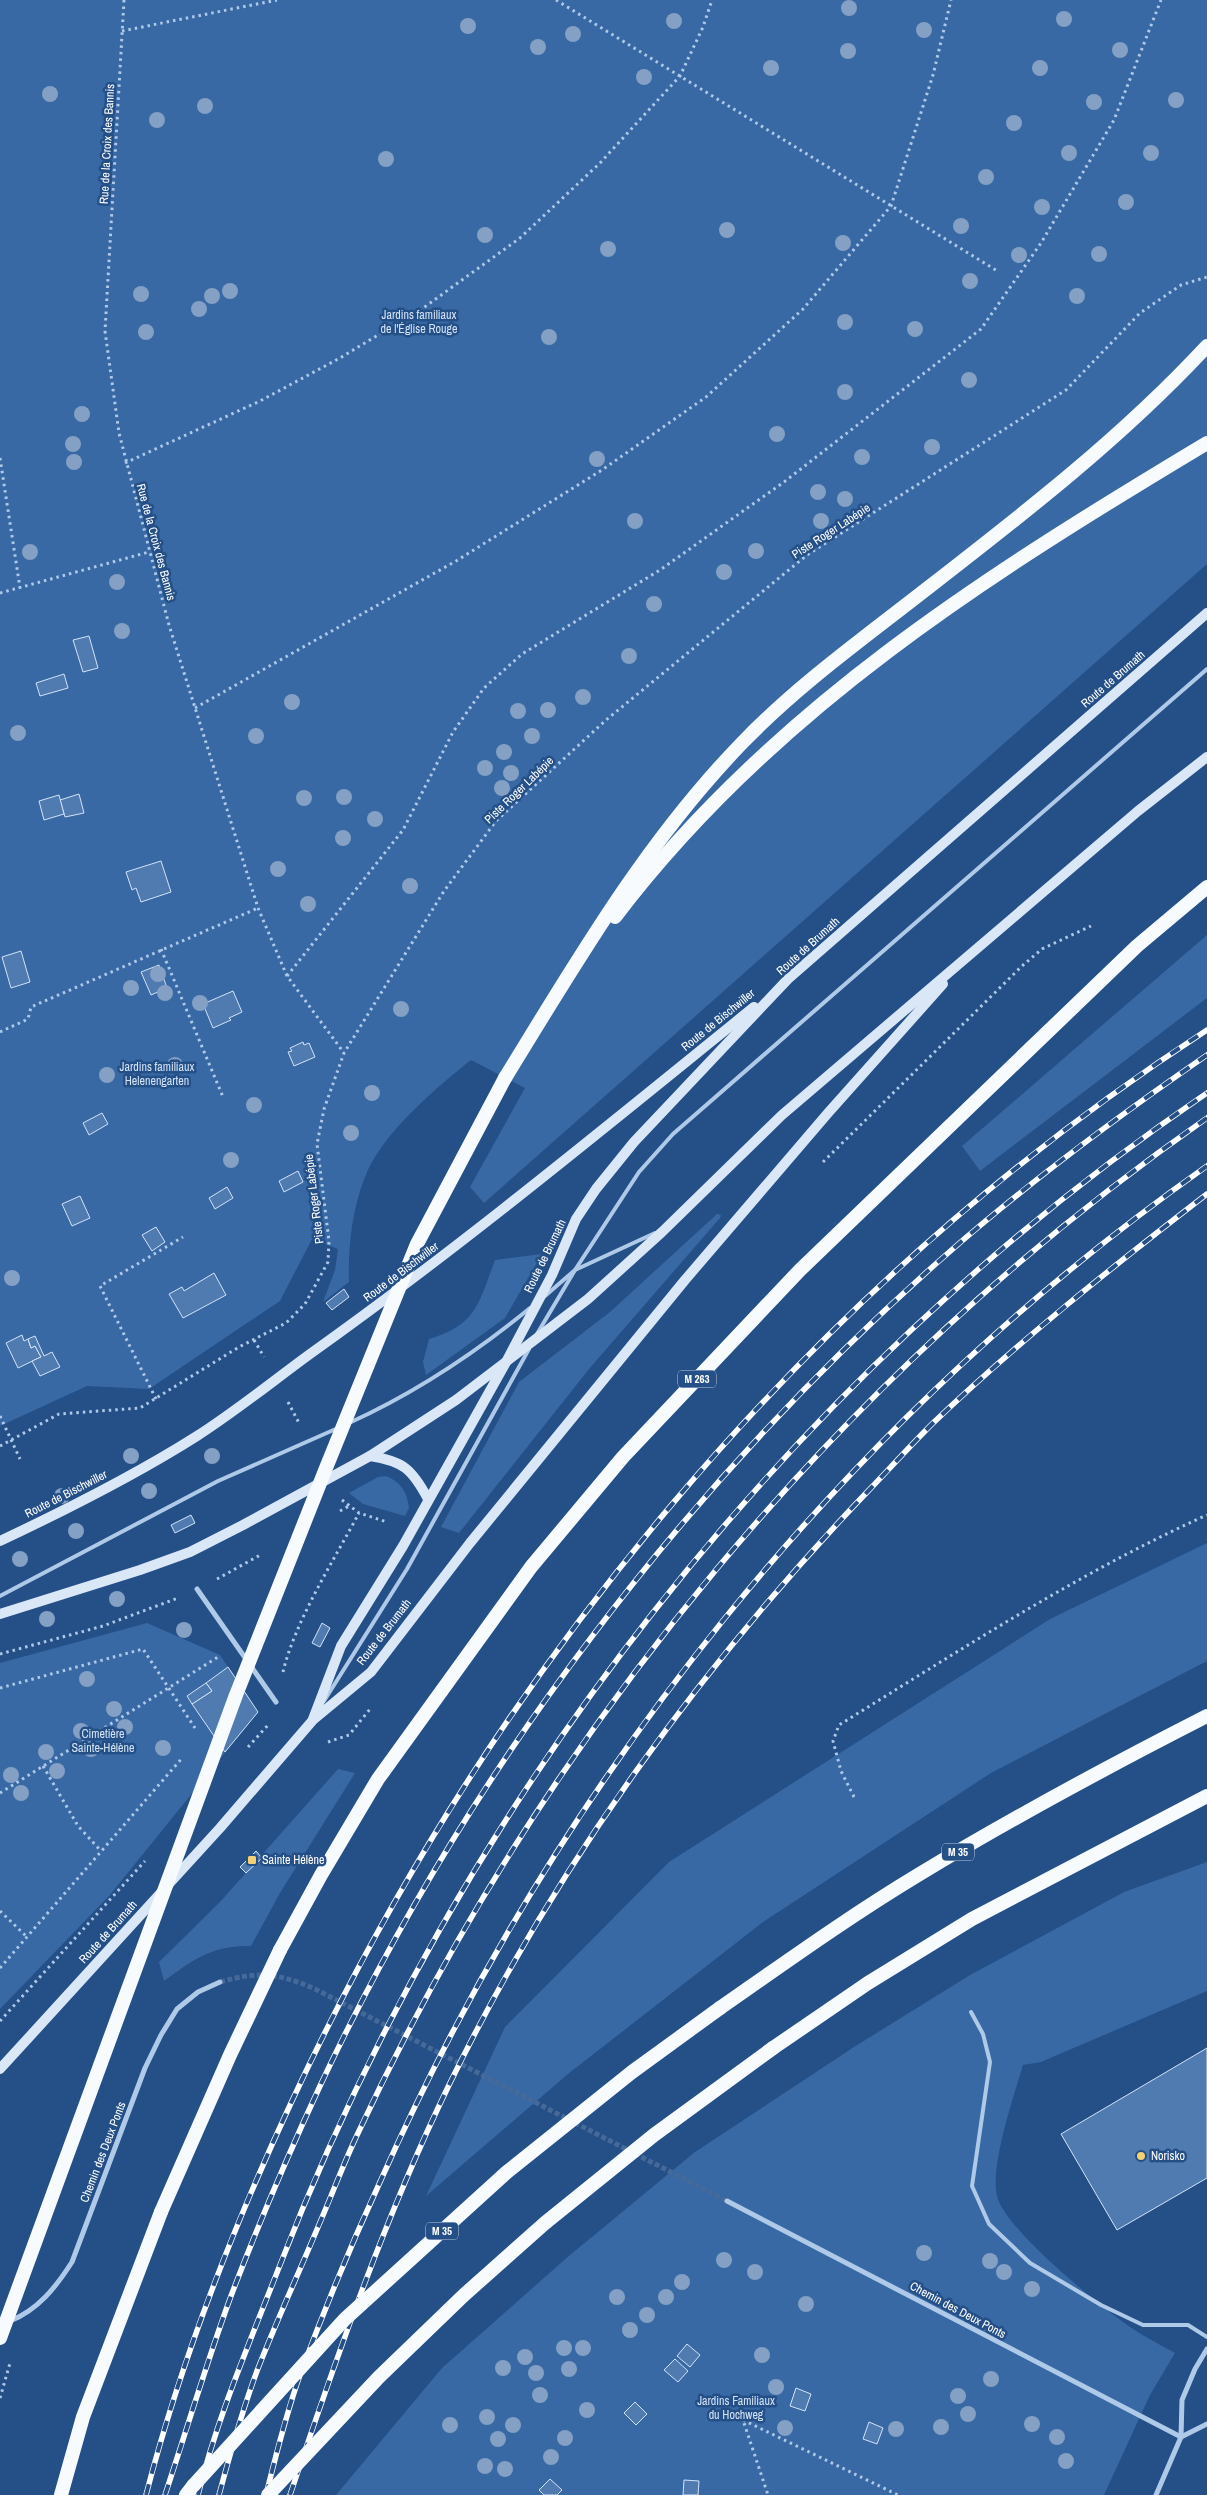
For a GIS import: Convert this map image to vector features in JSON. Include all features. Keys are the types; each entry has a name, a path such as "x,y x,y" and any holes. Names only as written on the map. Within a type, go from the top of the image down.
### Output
{"highway":[{"path":"0,2338 236,1695 326,1468 417,1244 505,1078 581,953 632,878 682,808 743,742 813,677 1093,456 1153,402 1207,346"},
{"path":"540,1021 634,893 695,822 759,757 830,696 979,585 1056,535 1207,443"},
{"name":"M 263","path":"61,2495 83,2417 161,2212 230,2055 280,1950 321,1875 378,1779 531,1568 623,1457 807,1263 1137,946 1207,887"},
{"name":"M 35","path":"186,2495 279,2389 345,2319 507,2172 632,2072 823,1936 918,1875 1018,1817 1207,1716"},
{"path":"268,2495 379,2377 464,2295 538,2229 654,2135 773,2048 868,1982 972,1919 1207,1796"}],"main road":[{"name":"Route de Brumath","path":"313,1720 341,1646 403,1546 505,1364 552,1274 576,1219 596,1189 634,1142 788,979 1207,613"},
{"name":"Route de Brumath","path":"505,1364 588,1299 665,1229 782,1115 1138,811 1207,757"},
{"name":"Route de Brumath","path":"0,2069 220,1828 313,1720 371,1672 470,1543 685,1280 828,1113 969,954"},
{"name":"Route de Bischwiller","path":"0,1541 128,1477 199,1435 485,1225 788,979"},
{"path":"0,1614 140,1570 190,1552 243,1526 370,1456 456,1400 505,1364"},
{"path":"370,1456 393,1460 410,1472 428,1499"}],"street":[{"path":"197,1589 276,1702"},
{"name":"Chemin des Deux Ponts","path":"0,2325 29,2311 60,2282 72,2262 145,2068 161,2035 177,2009 198,1992 220,1982"},
{"name":"Chemin des Deux Ponts","path":"727,2200 1180,2437"},
{"path":"1156,2495 1180,2437 1182,2400 1195,2369 1207,2350"},
{"path":"1180,2437 1207,2424"}],"lane":[{"path":"313,1720 407,1569 532,1342 575,1270 639,1172 673,1134 1207,669"},
{"path":"0,1596 218,1480 384,1407 441,1375 492,1339 575,1270 665,1229"},
{"path":"971,2012 984,2034 990,2062 972,2186 989,2224 1030,2263 1101,2305 1143,2325 1188,2325 1207,2337"}],"path":[{"name":"Rue de la Croix des Bannis","path":"124,0 105,332 118,434 169,625 258,908 287,976 344,1053"},
{"path":"122,31 276,0"},
{"path":"556,0 999,272"},
{"path":"125,463 260,401 340,358 426,306 520,238 600,163 680,76 703,27 712,0"},
{"path":"195,708 456,561 602,470 706,397 804,309 891,206 933,75 951,0"},
{"path":"287,976 404,830 454,732 484,688 522,654 660,570 784,482 981,329 1041,243 1114,120 1161,0"},
{"name":"Piste Roger Labépie","path":"0,1446 59,1414 140,1408 286,1323 305,1304 328,1262 329,1241 319,1181 317,1144 324,1109 344,1053 444,891 496,821 606,720 808,555 1066,390 1140,313 1181,285 1207,277"},
{"path":"0,458 20,588"},
{"path":"0,593 150,552"},
{"path":"0,1032 28,1019 31,1007 258,908"},
{"path":"819,1166 1022,966 1048,946 1091,926"},
{"path":"161,949 223,1097"},
{"path":"156,1399 100,1286 183,1237"},
{"path":"0,1416 20,1458"},
{"path":"359,1513 390,1523"},
{"path":"854,1797 841,1771 833,1741 839,1725 1076,1582 1169,1532 1207,1515"},
{"path":"0,1688 144,1649 200,1736"},
{"path":"0,1792 220,1655"},
{"path":"0,1968 188,1751"},
{"path":"43,1766 78,1826 102,1851"},
{"path":"0,1911 27,1938"},
{"path":"768,2495 743,2418 898,2495"}],"green space":[{"path":"0,0 1207,0 1207,564 484,1203 470,1187 525,1088 471,1060 411,1113 384,1144 373,1161 365,1177 354,1215 349,1255 349,1282 323,1302 335,1270 338,1249 312,1239 280,1301 149,1389 87,1386 0,1426"},
{"path":"1207,935 1207,998 980,1171 962,1146"},
{"path":"717,1214 721,1215 720,1218 589,1369 459,1533 441,1527 519,1382 610,1312"},
{"path":"542,1254 505,1318 426,1375 423,1362 429,1339 457,1327 467,1319 480,1300 495,1260"},
{"path":"386,1476 396,1481 405,1492 409,1508 405,1516 363,1504 349,1493 378,1477"},
{"path":"1207,1543 1207,1661 991,1773 763,1922 568,2074 426,2196 505,2027 669,1862 1050,1619"},
{"name":"Cimetière Sainte-Hélène","path":"147,1623 220,1655 258,1712 109,1896 0,2009 0,1663"},
{"path":"338,1769 355,1773 280,1893 251,1946 226,1948 204,1955 164,1981 159,1962 220,1902"},
{"name":"Jardins Familiaux du Hochweg","path":"1207,1862 1207,1991 1041,2062 1023,2065 1004,2130 997,2167 997,2196 1016,2227 1033,2245 1053,2265 1112,2314 1138,2332 1175,2353 1150,2395 1104,2495 336,2495 442,2368 570,2255 695,2152 854,2047 970,1975 1124,1892"}],"building":[{"path":"89,636 98,668 83,672 73,640"},
{"path":"64,674 68,688 40,696 36,683"},
{"path":"79,794 84,813 65,817 60,800"},
{"path":"59,795 64,814 44,820 39,801"},
{"path":"161,861 171,892 141,902 136,888 132,890 126,872"},
{"path":"21,951 30,982 11,988 2,957"},
{"path":"159,965 167,988 151,995 141,972"},
{"path":"233,991 242,1012 229,1018 231,1020 213,1028 203,1004"},
{"path":"303,1042 304,1045 309,1043 315,1057 294,1066 288,1052 292,1051 290,1048"},
{"path":"102,1113 108,1124 89,1135 83,1123"},
{"path":"298,1171 303,1182 284,1192 279,1181"},
{"path":"227,1187 233,1198 215,1209 209,1198"},
{"path":"80,1196 90,1218 72,1226 62,1204"},
{"path":"156,1227 165,1242 152,1251 142,1235"},
{"path":"214,1273 226,1295 183,1318 169,1294 182,1287 184,1291"},
{"path":"344,1289 349,1297 332,1310 326,1303"},
{"path":"22,1335 24,1341 28,1339 31,1348 35,1346 41,1357 18,1368 6,1343"},
{"path":"35,1336 44,1356 52,1352 60,1367 40,1376 32,1361 41,1357 35,1346 31,1348 28,1339"},
{"path":"191,1515 195,1523 175,1533 171,1525"},
{"path":"322,1623 330,1628 320,1647 312,1643"},
{"path":"228,1667 258,1712 225,1752 192,1704 212,1691 206,1683"},
{"path":"206,1683 212,1691 192,1704 187,1696"},
{"path":"256,1851 262,1858 246,1873 240,1867"},
{"name":"Norisko","path":"1207,2048 1207,2178 1117,2230 1061,2134"},
{"path":"687,2344 700,2355 690,2367 677,2356"},
{"path":"675,2359 688,2371 678,2382 664,2370"},
{"path":"796,2388 811,2394 805,2411 790,2406"},
{"path":"635,2402 647,2414 636,2425 624,2413"},
{"path":"869,2422 883,2428 877,2444 863,2439"},
{"path":"550,2479 562,2490 557,2495 544,2495 539,2490"},
{"path":"684,2480 699,2481 698,2495 683,2495"}],"tunnel":[{"path":"220,1982 246,1976 268,1975 315,1989 727,2201"}],"railway":[{"path":"146,2495 175,2395 228,2247 291,2103 371,1944 462,1790 563,1643 674,1502 794,1370 923,1247 1061,1133 1207,1030"},
{"path":"165,2495 205,2370 252,2243 296,2138 378,1969 443,1856 514,1745 591,1638 673,1535 760,1436 851,1343 947,1254 1010,1201 1107,1126 1207,1055"},
{"path":"198,2495 214,2438 245,2353 278,2270 353,2096 441,1928 541,1766 654,1612 777,1466 911,1330 1054,1206 1207,1093"},
{"path":"219,2495 241,2417 257,2371 359,2131 434,1982 519,1839 614,1701 717,1569 828,1444 947,1327 1073,1218 1207,1118"},
{"path":"266,2495 300,2375 338,2278 380,2182 452,2033 534,1889 625,1750 725,1618 833,1493 950,1375 1075,1266 1207,1166"},
{"path":"290,2495 363,2287 404,2185 449,2085 491,2004 536,1925 584,1847 636,1771 748,1625 808,1556 932,1424 998,1363 1066,1305 1207,1194"}],"place":[{"name":"Sainte Hélène","path":"252,1860"},
{"name":"Norisko","path":"1141,2156"}],"park label":[{"name":"Jardins familiaux de l'Église Rouge","path":"419,322"},
{"name":"Jardins familiaux Helenengarten","path":"157,1074"}]}
